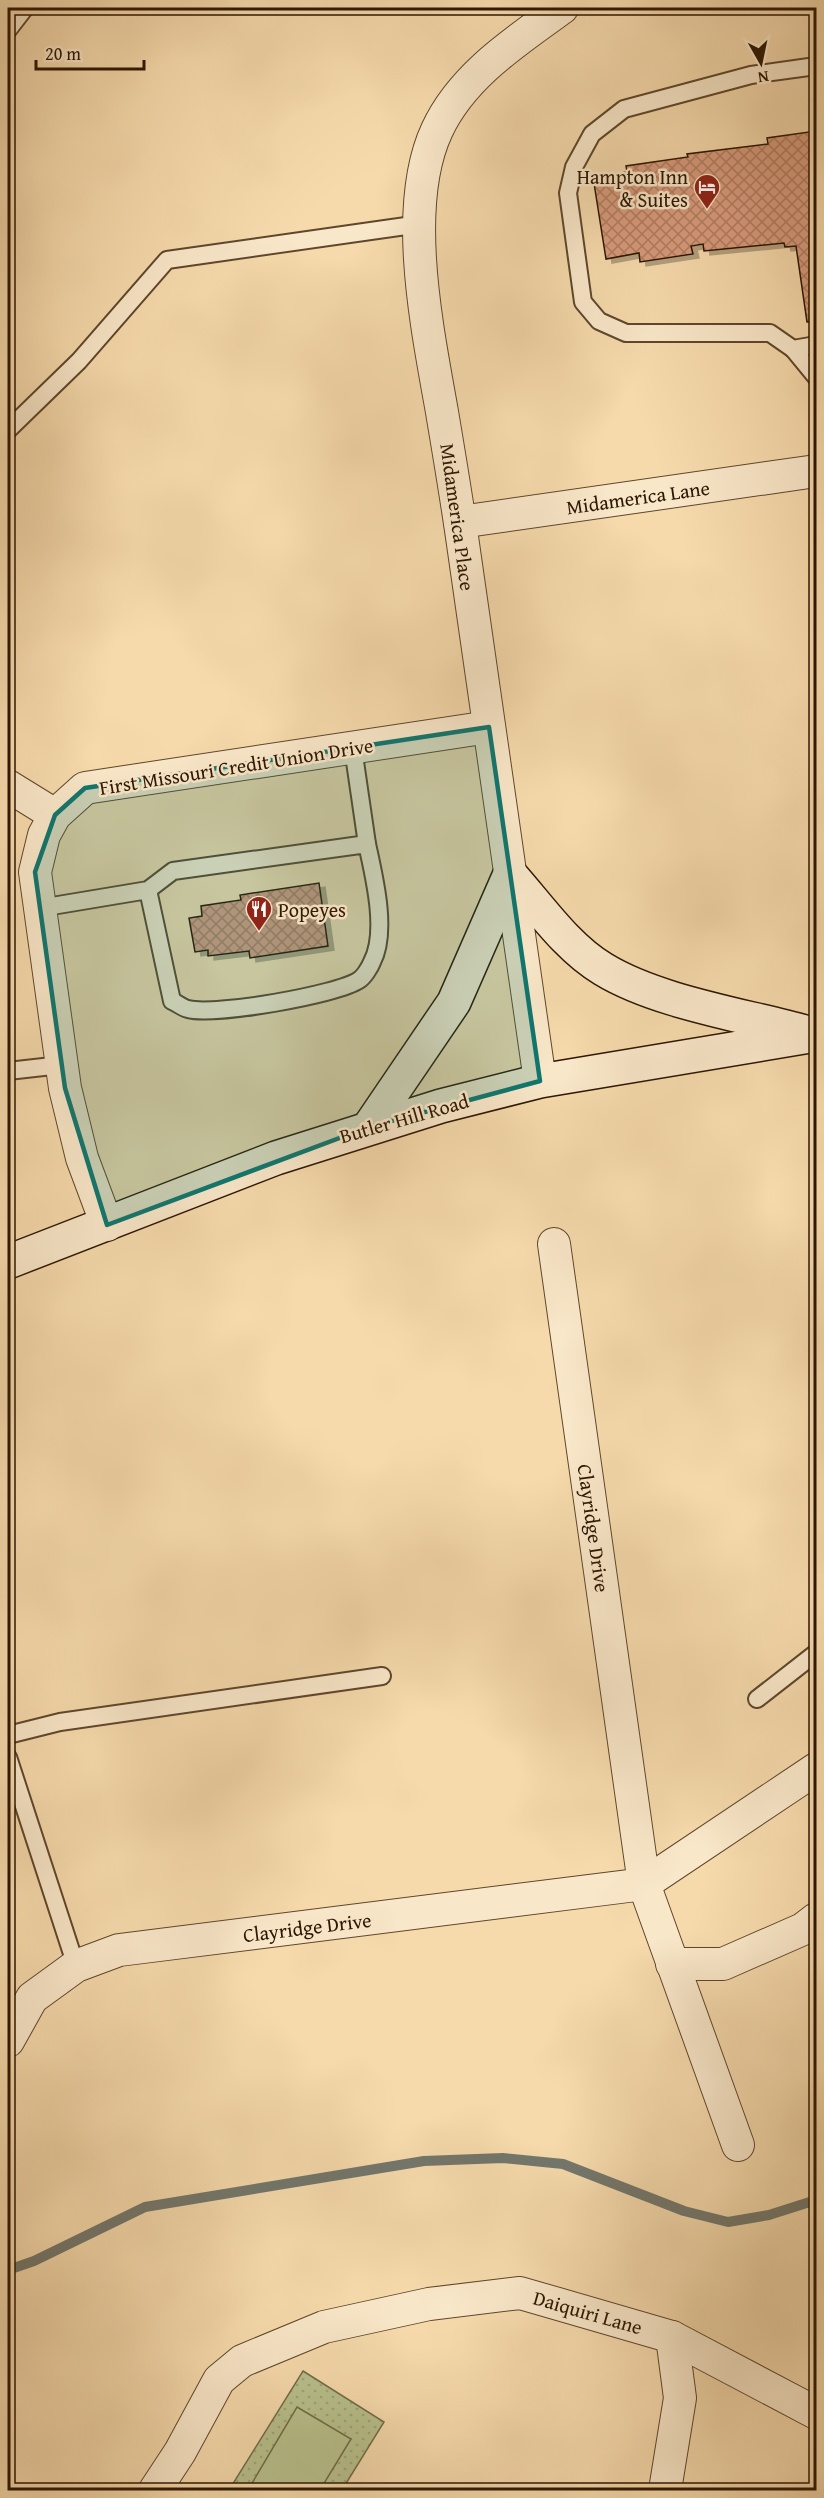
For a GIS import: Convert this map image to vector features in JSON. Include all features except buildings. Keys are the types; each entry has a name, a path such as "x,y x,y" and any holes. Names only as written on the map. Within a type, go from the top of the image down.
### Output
{"main road":[{"path":"369,1127 454,1002 510,874 574,945 602,968 634,984 675,998 816,1035"},
{"name":"Butler Hill Road","path":"8,1262 276,1158 369,1127 540,1081 816,1035"}],"street":[{"name":"Midamerica Place","path":"540,1081 460,522 429,343 418,247 424,170 436,131 460,91 508,48 561,8"},
{"name":"Midamerica Lane","path":"460,522 816,471"},
{"name":"First Missouri Credit Union Drive","path":"107,1225 82,1158 61,1065 35,872 44,835 55,815 85,788 489,727"},
{"path":"8,786 55,815"},
{"name":"Clayridge Drive","path":"554,1244 644,1884 738,2145"},
{"name":"Clayridge Drive","path":"8,2041 32,1998 76,1966 119,1950 644,1884 816,1769"},
{"path":"672,1964 723,1964 803,1929 816,1919"},
{"name":"Daiquiri Lane","path":"155,2490 180,2452 219,2380 243,2361 324,2328 429,2304 520,2293 672,2337 816,2413"},
{"path":"665,2490 680,2398 672,2337"}],"lane":[{"path":"8,30 25,8"},
{"path":"816,66 752,75 624,109 592,134 574,167 568,193 583,302 599,321 626,333 770,333 793,349 816,377"},
{"path":"8,430 79,361 167,260 420,224"},
{"path":"793,349 816,345"},
{"path":"148,890 172,1001 189,1010 233,1010 340,988 360,979 374,960 379,928 376,887 367,844 353,748"},
{"path":"40,908 148,890 174,871 367,844"},
{"path":"8,1071 61,1065"},
{"path":"757,1699 816,1653"},
{"path":"8,1735 60,1722 382,1676"},
{"path":"8,1757 76,1966"}],"highlighted area":[{"path":"489,727 540,1081 369,1127 107,1225 65,1088 35,872 55,815 85,788"}],"green space":[{"path":"303,2371 384,2422 342,2490 229,2490"},
{"path":"297,2407 351,2439 320,2490 248,2490"}],"waterway":[{"path":"8,2270 34,2261 145,2207 424,2161 503,2158 563,2164 684,2211 728,2222 769,2215 816,2200"}],"place":[{"name":"Hampton Inn & Suites","path":"707,210"},
{"name":"Popeyes","path":"259,932"}]}
